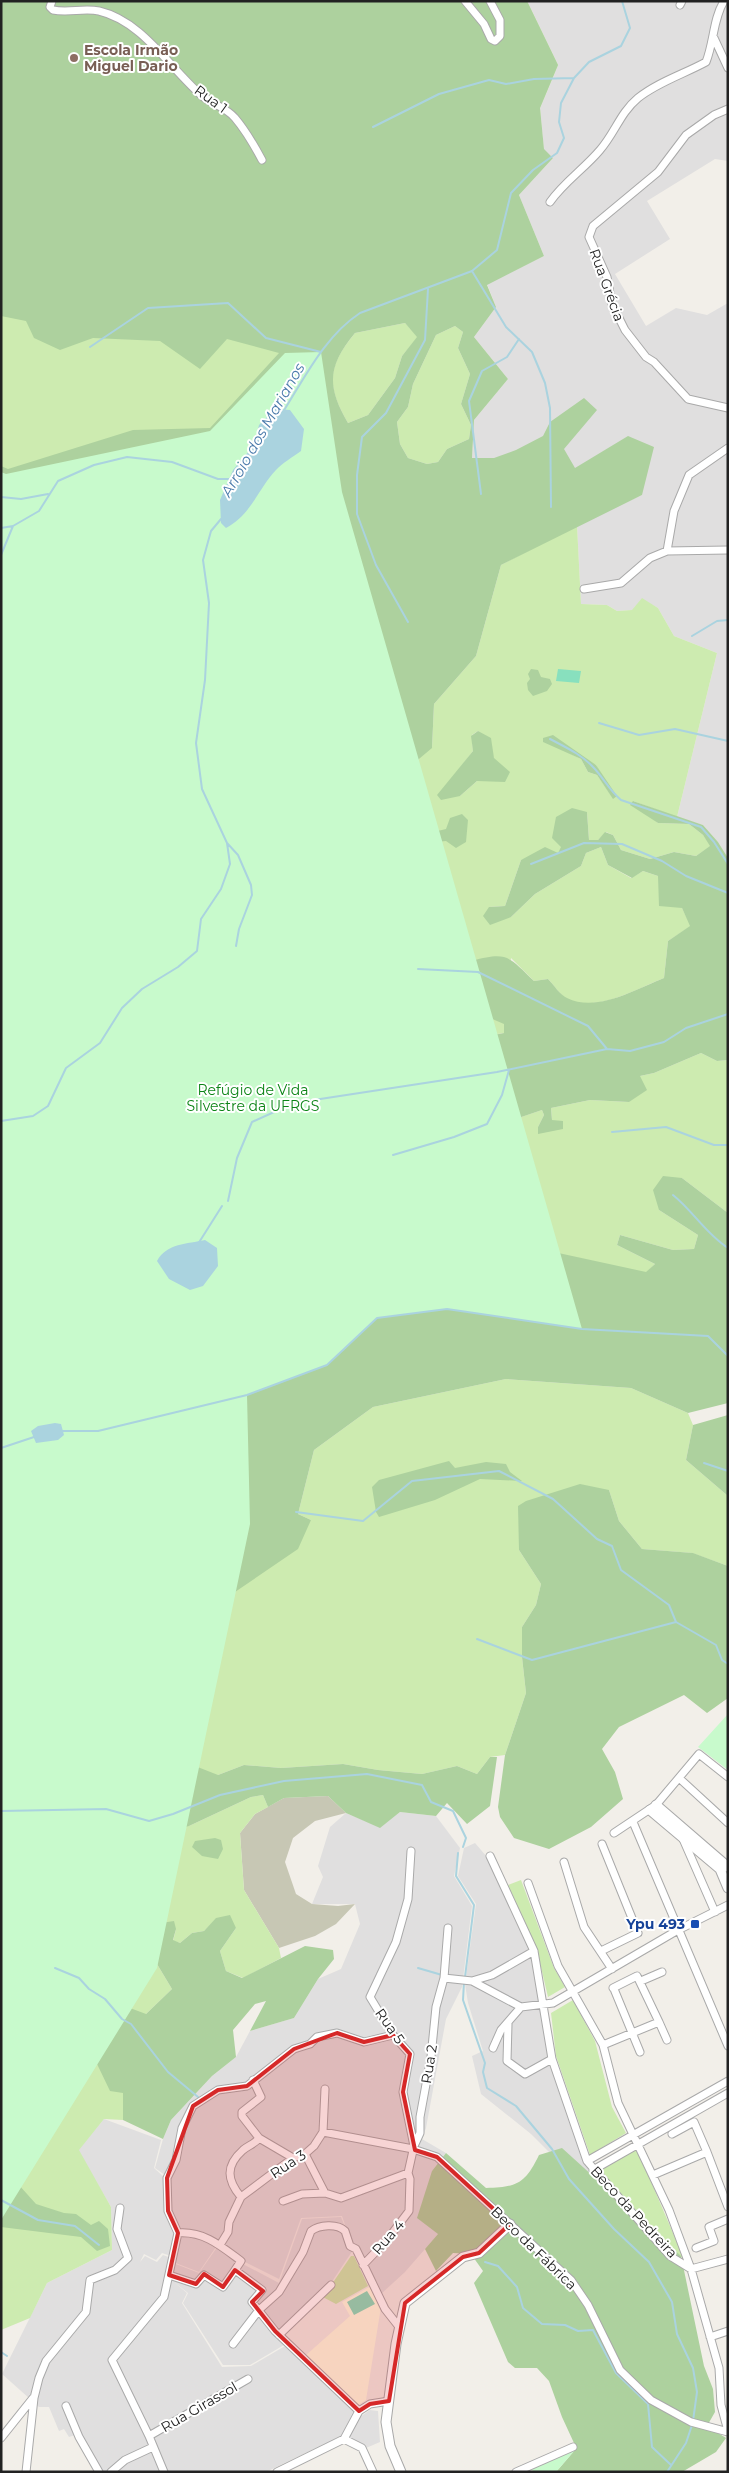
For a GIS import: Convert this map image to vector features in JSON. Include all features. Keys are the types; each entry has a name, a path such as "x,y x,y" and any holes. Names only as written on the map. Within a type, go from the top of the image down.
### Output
{"street":[{"name":"Rua 1","path":"52,1 50,7 53,10 98,11 121,20 171,63 202,96 217,103 234,116 250,137 262,160"},
{"path":"465,1 484,24 491,39 495,41 500,36 500,20 490,1"},
{"path":"550,202 562,185 582,170 602,148 623,112 639,97 663,82 705,62 714,38 716,16 724,1"},
{"path":"714,38 728,68"},
{"name":"Rua Grécia","path":"728,109 714,115 686,135 658,172 593,226 589,237 607,277 612,304 625,330 641,350 688,399 728,408"},
{"path":"667,551 674,510 689,475 728,448"},
{"path":"584,589 621,583 650,558 667,551 728,550"},
{"path":"614,1833 653,1807 699,1754 728,1777"},
{"path":"679,1778 728,1823"},
{"path":"653,1807 683,1838 721,1870 728,1888"},
{"path":"653,1807 728,1867"},
{"path":"633,1822 728,2046"},
{"path":"683,1838 715,1912"},
{"path":"601,1951 638,1933 602,1844"},
{"name":"Rua 5","path":"411,1851 408,1899 396,1942 370,1997 393,2035 410,2054 403,2092 414,2148"},
{"name":"Beco da Pedreira","path":"490,1856 534,1951 552,2059 587,2161 670,2256 691,2269"},
{"path":"564,1862 584,1928 612,1969"},
{"path":"528,1883 558,1966 603,2045 618,2103 669,2210 691,2269 720,2368 721,2405 728,2431"},
{"path":"443,1977 472,1981 520,2007 544,2006 554,2003 678,1930 728,1905"},
{"name":"Rua 2","path":"414,2148 420,2132 420,2117 436,2007 443,1977 448,1928"},
{"path":"472,1981 492,1975 534,1951"},
{"path":"641,1981 662,1972"},
{"path":"640,2052 613,1988 636,1976 641,1981 666,2040"},
{"path":"493,2048 501,2030 508,2024 520,2007"},
{"path":"603,2045 659,2022"},
{"path":"508,2024 507,2060 524,2074 552,2059"},
{"path":"164,2472 149,2436 112,2360 164,2297 178,2233 168,2211 167,2178 176,2160 182,2128 193,2106 217,2090 247,2086 294,2049 310,2044 317,2037 337,2033 364,2042 393,2035"},
{"path":"253,2080 261,2097 241,2115 259,2138 293,2158"},
{"path":"587,2161 728,2080"},
{"path":"326,2089 323,2132 414,2148"},
{"path":"593,2170 728,2093"},
{"path":"672,2134 694,2122 728,2207"},
{"name":"Rua 3","path":"220,2245 228,2232 229,2222 241,2198 293,2158 305,2154 314,2146 323,2132"},
{"path":"241,2198 232,2186 231,2166 244,2149 259,2138"},
{"name":"Rua 4","path":"363,2265 387,2240 409,2211 410,2179 408,2173 414,2148"},
{"name":"Beco da Fábrica","path":"414,2148 437,2157 570,2280 588,2305 620,2370 651,2400 692,2423 728,2431"},
{"path":"653,2175 707,2152"},
{"path":"305,2154 325,2193"},
{"path":"283,2201 302,2194 325,2193 341,2198 408,2173"},
{"path":"26,2472 34,2398 46,2361 86,2312 90,2280 115,2270 128,2258 117,2229 120,2208"},
{"path":"696,2248 714,2241 709,2227 728,2219"},
{"path":"402,2472 390,2446 386,2422 405,2303 464,2257 479,2253 510,2224"},
{"path":"234,2344 259,2310 279,2292 303,2252 308,2235 314,2228 318,2227 342,2227 350,2246 356,2248 384,2309 400,2328"},
{"path":"169,2274 196,2284 204,2275 223,2287 241,2261 220,2245 192,2232 178,2233"},
{"path":"691,2269 728,2259"},
{"path":"235,2270 262,2290 252,2302 279,2335 358,2411"},
{"path":"279,2335 331,2286"},
{"path":"710,2337 728,2331"},
{"path":"720,2368 728,2365"},
{"name":"Rua Girassol","path":"149,2436 248,2379"},
{"path":"1,2438 34,2398"},
{"path":"277,2472 344,2439 358,2411 370,2404 389,2401"},
{"path":"66,2406 79,2437 99,2472"},
{"path":"344,2439 362,2448 373,2472"},
{"path":"111,2472 125,2460 153,2447"},
{"path":"516,2472 530,2469 573,2448"}],"highlighted area":[{"path":"337,2033 364,2042 393,2035 410,2054 403,2092 415,2150 437,2157 510,2224 479,2253 463,2257 405,2303 389,2401 370,2404 359,2411 275,2331 252,2302 263,2291 235,2270 223,2287 204,2274 196,2284 169,2275 178,2233 168,2211 167,2178 193,2106 218,2090 247,2086 294,2049"}],"shaded area":[{"path":"527,1 728,1 728,161 715,159 647,201 670,239 615,274 646,326 676,308 707,315 728,303 728,858 718,842 703,825 677,817 717,653 674,636 658,608 642,599 633,610 617,611 607,605 581,604 577,525 642,495 593,477 472,458 474,420 508,379 474,337 496,307 487,284 544,256 519,195 553,158 544,150 540,108 558,65"},
{"path":"328,1796 346,1813 315,1821 293,1838 285,1862 296,1894 312,1904 338,1906 355,1904 336,1924 315,1936 279,1948 244,1890 240,1833 255,1814 284,1798"},
{"path":"400,1812 436,1816 460,1848 454,1876 472,1906 462,1987 446,2019 426,2128 422,2139 446,2153 432,2171 439,2233 405,2272 381,2294 357,2245 351,2243 353,2250 333,2280 274,2335 284,2345 250,2365 223,2365 183,2303 188,2293 169,2278 173,2263 199,2273 218,2246 241,2263 279,2283 302,2219 341,2217 351,2242 342,2216 301,2218 279,2279 241,2260 218,2244 199,2272 173,2262 179,2234 170,2211 169,2178 155,2168 163,2139 171,2120 212,2076 236,2057 250,2031 294,2018 318,1979 341,1969 360,1924 355,1904 312,1904 323,1877 318,1866 330,1827 346,1813 380,1827"},
{"path":"475,1843 487,1857 530,1945 546,2028 584,2161 615,2197 561,2164 531,2134 481,2094 472,2056 483,2051 468,2003 465,1984 476,1904 458,1876 464,1848"},
{"path":"104,2119 161,2140 154,2168 165,2178 176,2234 171,2256 162,2253 156,2260 144,2254 140,2262 145,2256 157,2262 163,2255 171,2258 167,2276 187,2293 182,2303 222,2367 251,2366 285,2346 360,2417 370,2410 378,2411 380,2442 366,2448 341,2436 266,2472 96,2472 75,2435 69,2437 64,2429 59,2431 49,2407 39,2407 2,2374 47,2283 112,2250 111,2207 78,2150"},
{"path":"371,2286 381,2307 366,2400 358,2405 306,2355 350,2316 342,2302"}],"green space":[{"path":"1,1 527,1 558,65 540,108 543,150 321,352 432,748 434,704 476,656 501,565 577,525 581,604 607,605 617,611 632,610 642,598 658,608 674,636 717,653 677,817 633,801 658,823 689,824 703,835 711,846 696,856 674,852 650,859 621,850 613,835 606,832 598,840 589,840 587,812 558,853 521,860 505,906 489,907 511,917 535,894 581,866 586,853 601,847 608,865 631,878 643,871 658,876 682,908 691,926 668,941 664,978 616,998 591,1003 579,1003 564,997 548,979 534,981 511,958 504,1033 498,1034 521,1117 542,1110 544,1115 538,1127 552,1120 551,1108 590,1100 629,1102 640,1076 654,1073 701,1053 717,1061 728,1060 728,1213 682,1178 659,1210 698,1235 694,1249 673,1250 620,1235 617,1245 655,1264 646,1273 560,1254 377,1318 250,1524 311,1520 298,1514 314,1450 373,1407 506,1379 631,1388 688,1413 693,1425 686,1460 728,1496 728,1566 692,1553 642,1549 619,1521 609,1490 519,1550 541,1584 536,1605 522,1627 522,1657 526,1693 505,1755 490,1757 477,1774 457,1766 422,1774 378,1770 343,1764 281,1768 244,1765 218,1775 189,1826 251,1797 263,1795 268,1807 255,1814 240,1833 244,1890 279,1948 281,1958 243,1978 226,1971 220,1951 236,1928 216,1919 204,1931 192,1933 180,1943 173,1941 176,1929 157,1964 172,1989 146,2014 123,2093 123,2120 104,2119 79,2150 111,2207 112,2250 47,2283 30,2318 1,2330","holes":["478,731 494,758 477,781 460,796 460,768 473,751 472,735","563,750 596,765 613,798 597,775 588,772 581,759"]},
{"path":"1,1 527,1 558,65 540,108 544,149 553,158 519,195 544,256 487,285 496,307 474,337 508,379 474,420 472,458 494,458 516,450 543,436 550,422 584,398 597,410 564,449 575,468 628,436 654,447 642,495 501,565 476,656 434,704 432,748 1,1110 1,466 8,469 133,430 210,428 279,353 227,339 200,369 160,341 93,338 60,350 34,338 26,321 1,316","holes":["405,323 417,337 402,356 395,378 368,415 348,423 333,387 333,376 339,356 355,333","455,326 463,332 458,348 470,374 461,404 471,425 469,439 447,449 438,462 427,464 408,458 400,444 397,422 408,407 413,384 436,335"]},
{"path":"405,323 418,337 402,356 395,378 368,415 348,423 333,387 335,366 339,356 355,333"},
{"path":"455,326 463,332 458,348 470,374 461,404 471,425 469,439 447,449 438,462 427,464 408,458 400,444 397,422 408,407 413,384 436,335"},
{"name":"Refúgio de Vida Silvestre da UFRGS","path":"321,352 342,492 582,1329 447,1309 377,1318 327,1365 247,1395 250,1524 157,1968 1,2220 1,472 6,474 210,431 285,353"},
{"path":"531,669 538,670 541,677 550,679 552,684 547,691 533,696 528,690 527,683 530,679 528,674"},
{"path":"558,669 581,671 579,683 556,681"},
{"path":"478,731 491,738 494,758 510,772 505,782 477,781 460,796 441,800 437,795 473,751 471,736"},
{"path":"553,735 596,765 617,796 613,799 597,775 588,772 581,759 543,742 543,738"},
{"path":"633,801 703,825 718,842 728,858 728,1060 717,1061 701,1053 654,1073 640,1076 647,1090 629,1102 590,1100 551,1108 552,1120 563,1121 563,1129 538,1134 538,1127 544,1115 542,1110 501,1124 463,1041 504,1033 504,1024 469,1009 472,961 493,957 507,958 519,966 534,981 548,979 564,997 579,1002 591,1003 616,998 664,978 668,941 690,926 682,908 659,906 658,876 643,871 632,878 608,865 601,847 586,853 581,866 535,894 511,917 490,925 483,916 489,907 505,906 521,860 545,847 558,853 561,847 552,838 556,817 572,808 587,812 589,840 598,840 605,832 613,835 621,850 650,859 674,852 696,856 710,846 703,835 689,824 658,823 630,805"},
{"path":"462,814 468,820 466,842 456,848 446,841 436,842 425,834 446,829 450,818"},
{"path":"663,1176 682,1178 728,1213 728,1403 688,1413 631,1388 506,1379 373,1407 314,1450 298,1514 311,1520 298,1549 235,1592 131,1392 540,1249 646,1272 655,1264 617,1245 620,1235 673,1250 694,1249 698,1235 659,1210 653,1190"},
{"path":"728,1415 728,1496 686,1460 693,1425"},
{"path":"449,1461 455,1468 486,1462 506,1464 510,1472 522,1481 480,1479 435,1500 379,1517 376,1512 372,1487 379,1480"},
{"path":"580,1484 609,1490 619,1521 642,1549 693,1553 728,1566 728,1698 707,1713 684,1695 619,1727 602,1749 615,1772 623,1799 591,1827 549,1849 514,1838 500,1817 498,1807 505,1755 526,1693 522,1657 522,1627 536,1605 541,1584 519,1550 518,1506 526,1501"},
{"path":"728,1714 728,1770 698,1747"},
{"path":"490,1757 497,1757 490,1806 467,1824 447,1803 436,1816 400,1812 380,1828 346,1813 328,1796 284,1798 268,1807 263,1795 251,1797 189,1826 161,1833 190,1764 218,1775 244,1765 281,1768 343,1764 378,1770 422,1774 457,1766 477,1774"},
{"path":"215,1838 221,1840 223,1849 218,1859 202,1856 192,1847 195,1841"},
{"path":"521,1880 554,1968 565,1987 548,1997 537,1950 508,1885"},
{"path":"230,1915 236,1928 220,1951 226,1971 242,1978 305,1946 333,1950 334,1959 318,1979 294,2018 250,2031 266,2001 255,2004 233,2030 236,2057 212,2076 171,2120 163,2139 123,2120 123,2093 110,2091 86,2041 130,2008 146,2014 172,1989 151,1954 161,1923 174,1921 176,1929 173,1940 180,1943 192,1933 204,1931 216,1918"},
{"path":"573,2000 595,2041 612,2107 626,2133 590,2155 556,2056 551,2013"},
{"path":"562,2148 681,2256 704,2366 713,2389 715,2412 707,2426 726,2438 716,2452 682,2472 556,2472 575,2450 574,2443 549,2381 537,2368 515,2368 508,2362 474,2283 483,2271 471,2254 453,2253 436,2271 425,2249 438,2234 417,2218 432,2171 446,2153 486,2188 513,2185 519,2182 529,2172 539,2155"},
{"path":"637,2149 685,2261 598,2171"},
{"path":"1,2165 36,2204 64,2213 76,2214 91,2225 99,2221 108,2229 110,2246 97,2251 81,2237 1,2227"},
{"path":"351,2256 354,2256 368,2286 336,2304 319,2295 334,2281"},
{"path":"367,2291 375,2304 354,2315 347,2302"},
{"path":"575,2450 556,2472 533,2472 531,2466"}],"water":[{"path":"275,409 290,410 304,429 301,451 278,467 248,509 235,523 226,528 221,523 220,500 233,470 254,445 259,425"},
{"path":"205,1240 217,1248 218,1266 203,1286 190,1290 169,1279 157,1261 161,1255 178,1245"},
{"path":"55,1423 61,1424 64,1435 58,1440 36,1443 31,1431 38,1426"}],"waterway":[{"name":"Arroio dos Marianos","path":"283,412 326,345 348,322 360,313 472,271 497,250 511,193 533,170 557,153 564,138 559,122 561,103 574,78 589,62 621,46 630,28 622,1"},
{"path":"373,127 439,94 489,80 506,84 534,79 574,78"},
{"path":"472,271 506,327 532,352 545,383 550,408 551,507"},
{"path":"408,622 376,565 357,514 357,475 362,437 386,413 425,340 428,289"},
{"path":"90,347 148,308 228,303 266,338 321,352"},
{"path":"481,494 469,401 482,371 507,357 519,339"},
{"path":"1,555 13,526 39,511 58,481 94,465 127,457 172,462 218,479 231,479"},
{"path":"1,497 21,499 48,494"},
{"name":"Arroio dos Marianos","path":"1,1121 33,1116 48,1106 66,1068 100,1043 122,1008 142,989 178,967 197,951 201,919 221,889 230,864 227,843 202,789 196,743 205,680 209,603 203,560 211,531 221,519"},
{"path":"1,528 13,526"},
{"path":"692,636 717,621 728,620"},
{"path":"599,723 639,735 675,729 728,741"},
{"path":"550,739 573,751 588,762 621,800 701,827 714,842 728,864"},
{"path":"227,843 238,855 251,885 252,895 239,929 236,946"},
{"path":"531,864 584,843 622,844 662,861 686,876 728,893"},
{"path":"418,969 478,972 588,1026 607,1049"},
{"path":"228,1201 237,1158 252,1122 294,1103 497,1072 607,1049 630,1051 664,1042 686,1028 728,1014"},
{"path":"393,1155 454,1137 487,1124 502,1095 509,1070"},
{"path":"612,1132 666,1127 714,1145 728,1145"},
{"path":"673,1195 713,1236 728,1248"},
{"path":"198,1244 222,1206"},
{"path":"61,1431 98,1431 247,1395 327,1365 377,1318 447,1309 582,1329 708,1336 728,1356"},
{"path":"1,1448 34,1437"},
{"path":"704,1463 728,1471"},
{"path":"296,1512 363,1521 412,1481 499,1471 553,1499 597,1539 612,1546 621,1570 669,1605 676,1622 716,1645 722,1660 728,1664"},
{"path":"477,1639 532,1660 676,1622"},
{"path":"1,1811 106,1809 149,1821 173,1814 220,1795 284,1781 367,1774 422,1785 431,1802 453,1811 466,1838 463,1847"},
{"path":"458,1853 456,1876 474,1905 465,1977"},
{"path":"55,1968 79,1978 89,1989 105,1999 122,2019 131,2024 168,2072 198,2097"},
{"path":"418,1968 442,1975"},
{"path":"464,1982 463,2000 485,2063 483,2072 487,2088 516,2106 552,2149 569,2179 614,2229 649,2262 672,2302 677,2334 693,2368 697,2392 693,2421"},
{"path":"1,2200 38,2220 75,2226 99,2245"},
{"path":"485,2262 498,2266 517,2287 523,2308 542,2324 565,2325 578,2331 593,2330 616,2373 648,2404 652,2447 671,2465"},
{"path":"1,2352 7,2356"},
{"path":"667,2472 686,2443 692,2425"}],"place":[{"name":"Escola Irmão Miguel Dario","path":"74,58"},
{"name":"Ypu 493","path":"695,1924"}]}
